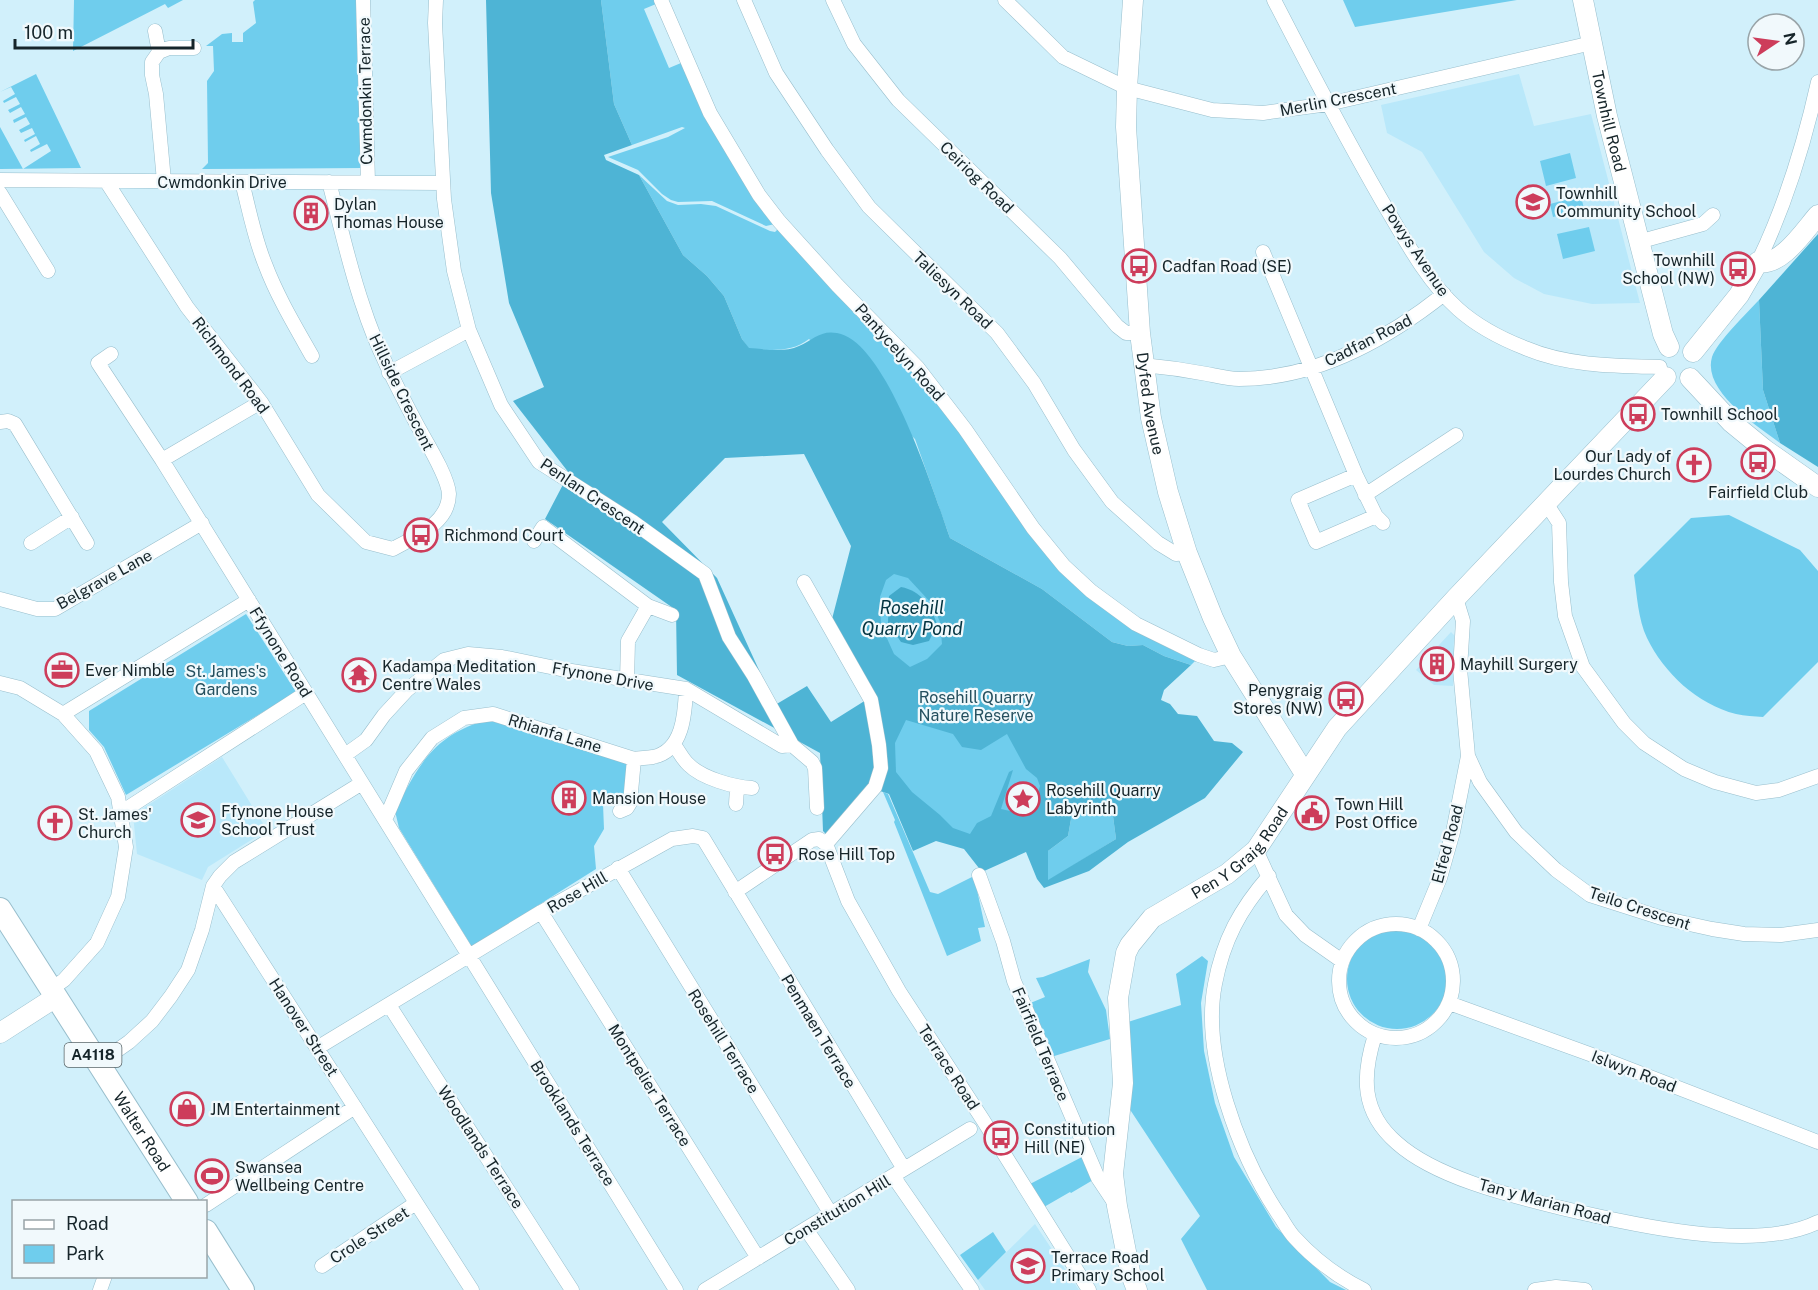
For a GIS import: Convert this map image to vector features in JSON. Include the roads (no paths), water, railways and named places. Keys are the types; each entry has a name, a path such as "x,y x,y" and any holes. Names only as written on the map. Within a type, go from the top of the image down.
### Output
{"main road":[{"name":"Walter Road","path":"0,909 186,1200"},
{"path":"207,1233 243,1290"}],"street":[{"name":"Cwmdonkin Terrace","path":"363,0 368,182"},
{"name":"Penlan Crescent","path":"436,0 435,23 447,231 454,272 469,330 501,405 539,462 633,522 705,574 729,637 754,676 792,745 812,762 815,768 817,808"},
{"name":"Pantycelyn Road","path":"661,0 710,113 759,195 779,221 837,285 918,368 965,429 1033,528 1064,566 1091,591 1136,624 1199,655 1214,660 1231,656"},
{"name":"Taliesyn Road","path":"744,0 776,73 827,150 869,207 997,333 1034,383 1074,450 1112,502 1158,543 1176,554 1188,553"},
{"name":"Ceiriog Road","path":"833,0 854,44 898,100 1060,258 1117,326 1126,333 1140,333"},
{"name":"Merlin Crescent","path":"1005,0 1063,57 1127,88 1212,110 1263,113 1328,104 1592,43"},
{"name":"Dyfed Avenue","path":"1133,0 1126,127 1140,333 1151,418 1166,482 1188,553 1213,618 1231,656 1305,774"},
{"name":"Powys Avenue","path":"1274,0 1328,104 1417,258 1444,294 1460,310 1493,333 1526,349 1560,359 1663,372"},
{"name":"Townhill Road","path":"1583,0 1607,116 1638,242 1663,334 1669,347"},
{"path":"155,32 159,52"},
{"path":"164,181 156,94 152,75 153,62 159,52 169,48 194,48"},
{"path":"1693,352 1739,296 1776,225 1795,173 1818,82"},
{"name":"Cwmdonkin Drive","path":"0,180 443,183"},
{"name":"Richmond Road","path":"106,181 187,307 261,402 318,495 366,542"},
{"path":"242,182 265,264 282,302 312,356"},
{"name":"Hillside Crescent","path":"329,182 363,306 389,373 442,473 449,494 444,509 434,526 393,549 366,542"},
{"path":"0,193 48,271"},
{"path":"1638,242 1703,224 1713,215"},
{"path":"1758,262 1765,264 1778,259 1818,215"},
{"path":"1263,252 1356,475 1379,520 1316,542 1298,500 1356,475"},
{"name":"Cadfan Road","path":"1143,365 1237,379 1271,377 1311,368 1350,353 1391,332 1444,294"},
{"path":"389,373 469,330"},
{"path":"1682,345 1693,352 1697,365 1690,378 1677,382 1663,372 1661,356 1669,347 1682,345"},
{"name":"Ffynone Road","path":"111,354 98,363 162,460 469,956"},
{"name":"Pen Y Graig Road","path":"1137,1290 1130,1272 1113,1174 1123,1083 1118,998 1126,953 1130,945 1152,918 1227,874 1256,850 1337,728 1546,503 1663,372"},
{"path":"1690,378 1731,422 1818,487"},
{"path":"162,460 261,402"},
{"path":"0,422 15,424 87,543"},
{"path":"1365,495 1456,435"},
{"path":"1546,503 1559,523 1561,582 1565,616 1580,659 1602,695 1624,723 1644,743 1684,769 1716,782 1756,792 1779,790 1818,776"},
{"path":"31,543 72,517"},
{"name":"Belgrave Lane","path":"0,599 37,609 55,609 201,523"},
{"path":"534,541 543,527 648,606 672,615"},
{"path":"735,892 812,840 823,841 875,787 881,768 872,700 804,582"},
{"name":"Teilo Crescent","path":"1456,598 1463,621 1460,669 1468,756 1480,782 1516,832 1556,870 1590,895 1662,918 1744,934 1781,935 1818,930"},
{"path":"63,714 249,600"},
{"path":"627,681 628,641 648,606"},
{"name":"Ffynone Drive","path":"345,755 366,741 407,690 444,660 468,654 502,657 627,681 686,689"},
{"path":"0,682 20,688 63,714 96,752 118,797 126,847 118,897 97,943 53,993 0,1033"},
{"path":"620,811 627,808 630,803 634,759 656,757 674,745 684,718 686,689 782,746 792,745"},
{"path":"120,813 306,693"},
{"name":"Rhianfa Lane","path":"385,820 406,771 432,738 464,718 493,714 634,759"},
{"path":"674,745 689,765 721,783 737,788 752,788"},
{"name":"Elfed Road","path":"1419,929 1442,869 1453,832 1468,756"},
{"path":"99,1063 129,1042 152,1021 188,970 202,930 213,886 220,876 234,862 362,783"},
{"path":"736,804 737,788"},
{"name":"Rose Hill","path":"317,1048 541,912 672,839 693,836 703,838 735,892"},
{"name":"Terrace Road","path":"823,841 848,901 899,991 984,1120 1089,1290"},
{"path":"1256,850 1286,915 1305,935 1342,961"},
{"name":"Rosehill Terrace","path":"618,868 831,1214"},
{"name":"Fairfield Terrace","path":"979,875 1003,941 1014,981 1098,1178 1117,1206"},
{"path":"1269,876 1249,899 1234,922 1214,984 1212,1014 1215,1049 1225,1095 1240,1142 1254,1171 1267,1196 1294,1237 1326,1268 1364,1290"},
{"name":"Hanover Street","path":"213,886 472,1290"},
{"name":"Penmaen Terrace","path":"735,892 898,1173 972,1290"},
{"name":"Montpelier Terrace","path":"541,912 758,1258"},
{"path":"1397,924 1412,926 1430,935 1449,960 1453,981 1449,1003 1439,1019 1425,1030 1409,1037 1394,1038 1375,1035 1351,1016 1342,1002 1339,981 1342,961 1354,941 1376,927 1397,924"},
{"name":"Brooklands Terrace","path":"469,956 676,1290"},
{"name":"Islwyn Road","path":"1449,1003 1606,1060 1818,1142"},
{"name":"Woodlands Terrace","path":"389,1005 572,1290"},
{"name":"Tan y Marian Road","path":"1375,1035 1369,1054 1365,1082 1369,1100 1378,1120 1396,1143 1421,1160 1447,1173 1525,1199 1613,1220 1694,1233 1767,1234 1800,1229 1818,1222"},
{"path":"207,1204 355,1107"},
{"name":"Constitution Hill","path":"705,1290 724,1285 758,1258 970,1130"},
{"name":"Crole Street","path":"322,1266 416,1203"},
{"path":"806,1229 848,1290"},
{"path":"1535,1290 1556,1287 1585,1290"}],"water":[{"name":"Rosehill Quarry Pond","path":"901,587 919,595 931,611 937,624 929,641 913,645 901,642 888,623 889,596"}],"place":[{"name":"Townhill Community School","path":"1533,202"},
{"name":"Dylan Thomas House","path":"311,213"},
{"name":"Cadfan Road (SE)","path":"1139,266"},
{"name":"Townhill School (NW)","path":"1738,269"},
{"name":"Townhill School","path":"1638,414"},
{"name":"Fairfield Club","path":"1758,462"},
{"name":"Our Lady of Lourdes Church","path":"1694,465"},
{"name":"Richmond Court","path":"421,535"},
{"name":"Mayhill Surgery","path":"1437,664"},
{"name":"Ever Nimble","path":"62,670"},
{"name":"Kadampa Meditation Centre Wales","path":"359,675"},
{"name":"Penygraig Stores (NW)","path":"1346,699"},
{"name":"Mansion House","path":"569,798"},
{"name":"Rosehill Quarry Labyrinth","path":"1023,799"},
{"name":"Town Hill Post Office","path":"1312,813"},
{"name":"Ffynone House School Trust","path":"198,820"},
{"name":"St. James' Church","path":"55,823"},
{"name":"Rose Hill Top","path":"775,854"},
{"name":"JM Entertainment","path":"187,1109"},
{"name":"Constitution Hill (NE)","path":"1001,1138"},
{"name":"Swansea Wellbeing Centre","path":"212,1176"},
{"name":"Terrace Road Primary School","path":"1028,1266"}],"park label":[{"name":"St. James's Gardens","path":"226,680"},
{"name":"Rosehill Quarry Nature Reserve","path":"976,706"}]}
